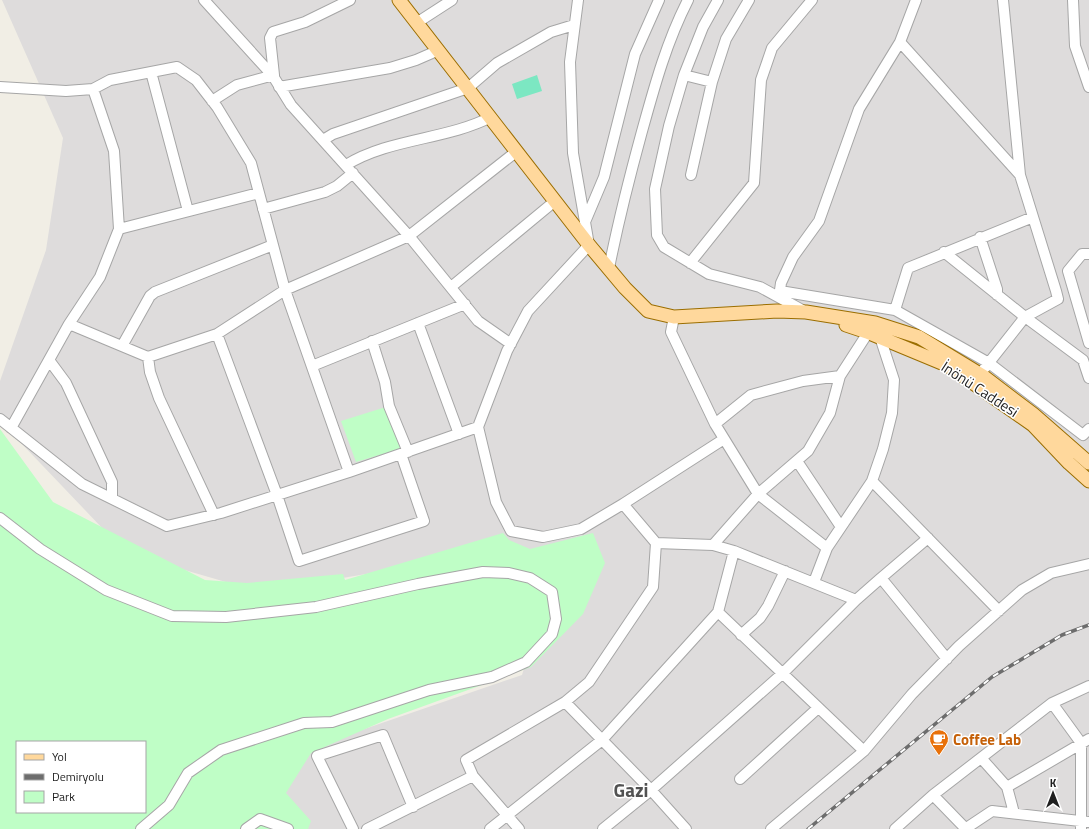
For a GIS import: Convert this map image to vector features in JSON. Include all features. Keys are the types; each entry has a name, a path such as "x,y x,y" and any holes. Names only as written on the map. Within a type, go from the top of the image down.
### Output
{"main road":[{"name":"İnönü Caddesi","path":"399,0 418,22 589,245 624,288 648,311 674,317 779,300 806,312 919,336 980,374 1033,414 1089,463"},
{"name":"İnönü Caddesi","path":"871,327 880,337 949,366 1033,425 1069,463 1089,481"}],"street":[{"path":"204,0 273,76 291,105 409,236 478,321 511,344"},
{"path":"273,76 275,72 270,38 271,33 305,22 350,0"},
{"path":"418,22 452,0"},
{"path":"578,0 570,62 573,153 589,245 528,311 511,344 478,427 496,502 511,532 542,537 581,529 624,504 724,439"},
{"path":"585,222 604,177 635,54 659,0"},
{"path":"609,268 620,211 655,85 673,30 688,0"},
{"path":"718,0 703,27 684,75 669,126 655,189 657,235 664,247 709,274 760,287 779,300 895,310 989,363 1083,435 1089,429"},
{"path":"691,175 712,82 726,39 749,0"},
{"path":"690,263 754,183 760,80 772,48 812,0"},
{"path":"779,300 781,283 793,257 819,221 859,109 900,42 916,0"},
{"path":"980,374 1025,317 1058,299 1020,175 1003,0"},
{"path":"1073,0 1075,46 1089,87"},
{"path":"323,140 333,134 468,88 497,63 551,32 574,25"},
{"path":"900,42 1020,175"},
{"path":"279,87 390,68 416,60 439,50"},
{"path":"0,88 66,91 94,89 110,80 177,67 196,80 212,101 250,163 285,290 349,472"},
{"path":"151,72 188,211"},
{"path":"684,75 712,82"},
{"path":"212,101 237,85 273,76"},
{"path":"11,428 68,324 100,277 119,229 114,150 94,89"},
{"path":"346,165 356,159 406,142 475,124 491,117"},
{"path":"68,324 148,357 217,334 285,290 409,236 517,151"},
{"path":"263,209 325,192 337,186 353,173"},
{"path":"119,229 258,193"},
{"path":"451,287 555,201"},
{"path":"895,310 908,268 980,237 1033,217"},
{"path":"980,237 997,289 997,295"},
{"path":"122,346 150,296 155,292 273,244"},
{"path":"944,252 1025,317 1083,360 1089,378"},
{"path":"1052,276 1068,271 1082,254 1089,254"},
{"path":"1068,271 1089,343"},
{"path":"312,366 464,304"},
{"path":"674,317 671,332 715,424 758,494 827,548"},
{"path":"418,323 459,434"},
{"path":"713,545 758,494 808,452 830,413 840,376 871,327"},
{"path":"217,334 277,495 299,561 424,521 389,406 385,382 372,341"},
{"path":"814,582 827,548 872,481 883,449 892,414 894,380 880,337"},
{"path":"148,357 150,372 159,398 214,515"},
{"path":"49,360 66,383 112,482 112,498"},
{"path":"715,424 751,395 803,381 840,376"},
{"path":"0,419 82,484 167,526 214,515 277,495 349,472 478,427"},
{"path":"797,461 841,527"},
{"path":"872,481 999,611"},
{"path":"519,829 473,776 466,760 565,702 589,682 653,588 656,543 624,504"},
{"path":"0,518 40,548 106,590 172,616 226,617 316,607 418,584 483,572 509,573 530,578 552,592 556,619 552,634 526,662 492,677 429,690 332,722 304,723 221,750 188,773 169,805 141,829"},
{"path":"603,829 651,790 782,674 856,600 928,538"},
{"path":"656,543 713,545 734,551 856,600"},
{"path":"490,829 602,740 718,612 734,551"},
{"path":"771,829 864,751 912,694 947,659 1022,590 1051,573 1089,564"},
{"path":"741,635 760,618 768,606 785,571"},
{"path":"882,578 947,659"},
{"path":"718,612 864,751"},
{"path":"895,829 934,795 1052,703 1089,686"},
{"path":"565,702 651,790 686,829"},
{"path":"934,795 966,829 992,811 1083,824 1085,741 1052,703"},
{"path":"740,779 818,708"},
{"path":"353,829 317,756 383,735 413,807"},
{"path":"1007,787 1085,741"},
{"path":"982,759 1007,787 1014,813"},
{"path":"367,829 473,776"},
{"path":"246,829 260,819 288,829"}],"shaded area":[{"path":"2,0 1089,0 1089,829 283,829 280,758 522,675 526,662 472,556 260,592 126,553 0,421 0,381 46,250 63,138"}],"green space":[{"path":"537,75 542,91 517,99 512,84"},
{"path":"389,406 406,447 356,462 341,421"},
{"path":"0,429 53,502 205,580 247,583 343,574 345,580 503,533 509,540 530,549 593,533 605,563 583,614 531,667 388,719 311,753 286,793 311,821 308,829 0,829"}],"railway":[{"path":"808,829 992,677 1062,635 1089,625"}],"place":[{"name":"Coffee Lab","path":"939,756"}],"district":[{"name":"Gazi","path":"631,789"}]}
